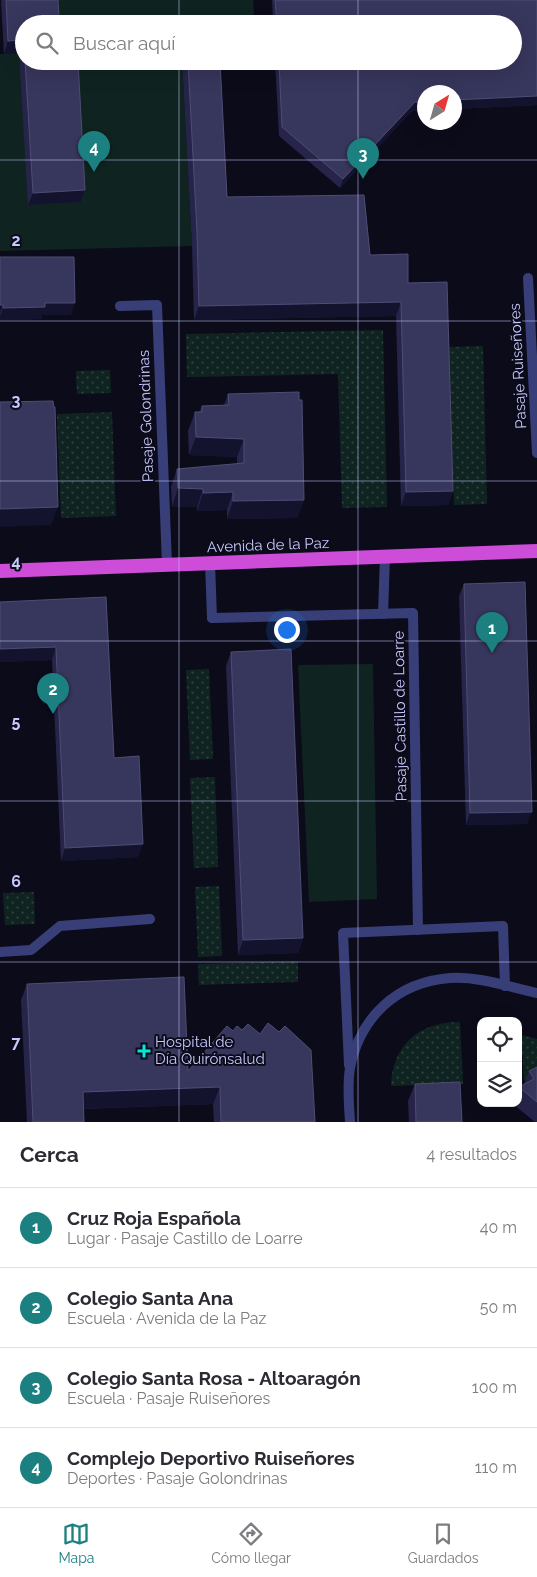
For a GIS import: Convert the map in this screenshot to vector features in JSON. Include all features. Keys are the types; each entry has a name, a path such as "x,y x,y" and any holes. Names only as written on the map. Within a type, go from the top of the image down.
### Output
{"highway":[{"name":"Avenida de la Paz","path":"0,571 537,551"}],"street":[{"name":"Pasaje Ruiseñores","path":"528,278 537,453"},
{"name":"Pasaje Golondrinas","path":"120,306 157,305 167,565"},
{"path":"384,614 385,556"},
{"name":"Pasaje Castillo de Loarre","path":"210,563 212,618 413,614 418,930"},
{"path":"0,952 31,950 60,926 150,919"},
{"path":"350,1122 350,1070 343,933 502,926 505,986"},
{"path":"350,1070 356,1046 367,1025 380,1007 395,996 430,981 451,978 481,980 537,993"}],"green space":[{"path":"54,0 253,0 254,15 55,15"},
{"path":"15,53 15,70 182,70 192,246 0,251 0,54"},
{"path":"383,330 387,507 342,508 338,374 187,377 186,334"},
{"path":"483,346 487,504 454,505 449,347"},
{"path":"110,370 111,393 77,394 76,371"},
{"path":"112,412 116,516 61,518 57,414"},
{"path":"373,664 377,899 309,902 298,665"},
{"path":"209,669 213,759 190,760 186,670"},
{"path":"215,777 218,867 194,868 190,778"},
{"path":"219,886 222,956 198,957 195,887"},
{"path":"34,892 35,924 5,925 3,893"},
{"path":"298,961 298,982 199,985 198,964"},
{"path":"460,1022 463,1084 391,1086 396,1059 410,1039 420,1031 432,1026"},
{"path":"522,1035 537,1039 537,1072 524,1081"}],"building":[{"path":"6,0 58,0 59,15 15,15 15,41 8,41"},
{"path":"275,0 537,0 537,96 462,100 462,85 417,85 417,102 343,179 282,127 279,70 522,70 522,15 276,15"},
{"path":"26,70 78,70 85,190 33,193"},
{"path":"188,70 220,70 227,197 364,195 370,255 408,254 408,283 447,282 453,491 406,492 401,302 199,306"},
{"path":"0,257 74,257 75,303 45,303 45,307 3,308 3,305 0,305"},
{"path":"299,392 299,400 302,400 304,500 233,501 233,492 203,493 203,489 178,488 177,469 244,463 244,439 196,437 195,412 202,412 202,406 229,405 228,394"},
{"path":"53,401 55,407 58,507 0,509 0,402"},
{"path":"525,582 532,812 470,813 464,584"},
{"path":"106,597 114,758 139,756 143,844 65,848 56,647 0,649 0,602"},
{"path":"291,649 303,938 243,940 231,652"},
{"path":"184,977 188,1071 227,1026 233,1031 237,1026 242,1030 248,1024 260,1034 268,1023 279,1032 285,1026 311,1050 315,1122 221,1122 220,1087 83,1092 84,1122 33,1122 27,984"},
{"path":"537,1067 537,1102 522,1090 522,1085 534,1079 529,1071"},
{"path":"460,1082 462,1122 416,1122 415,1084"}],"place":[{"name":"Complejo Deportivo Ruiseñores","path":"94,172"},
{"name":"Colegio Santa Rosa - Altoaragón","path":"363,179"},
{"name":"Cruz Roja Española","path":"492,653"},
{"name":"Colegio Santa Ana","path":"53,714"},
{"name":"Hospital de Día Quirónsalud","path":"144,1051"}]}
